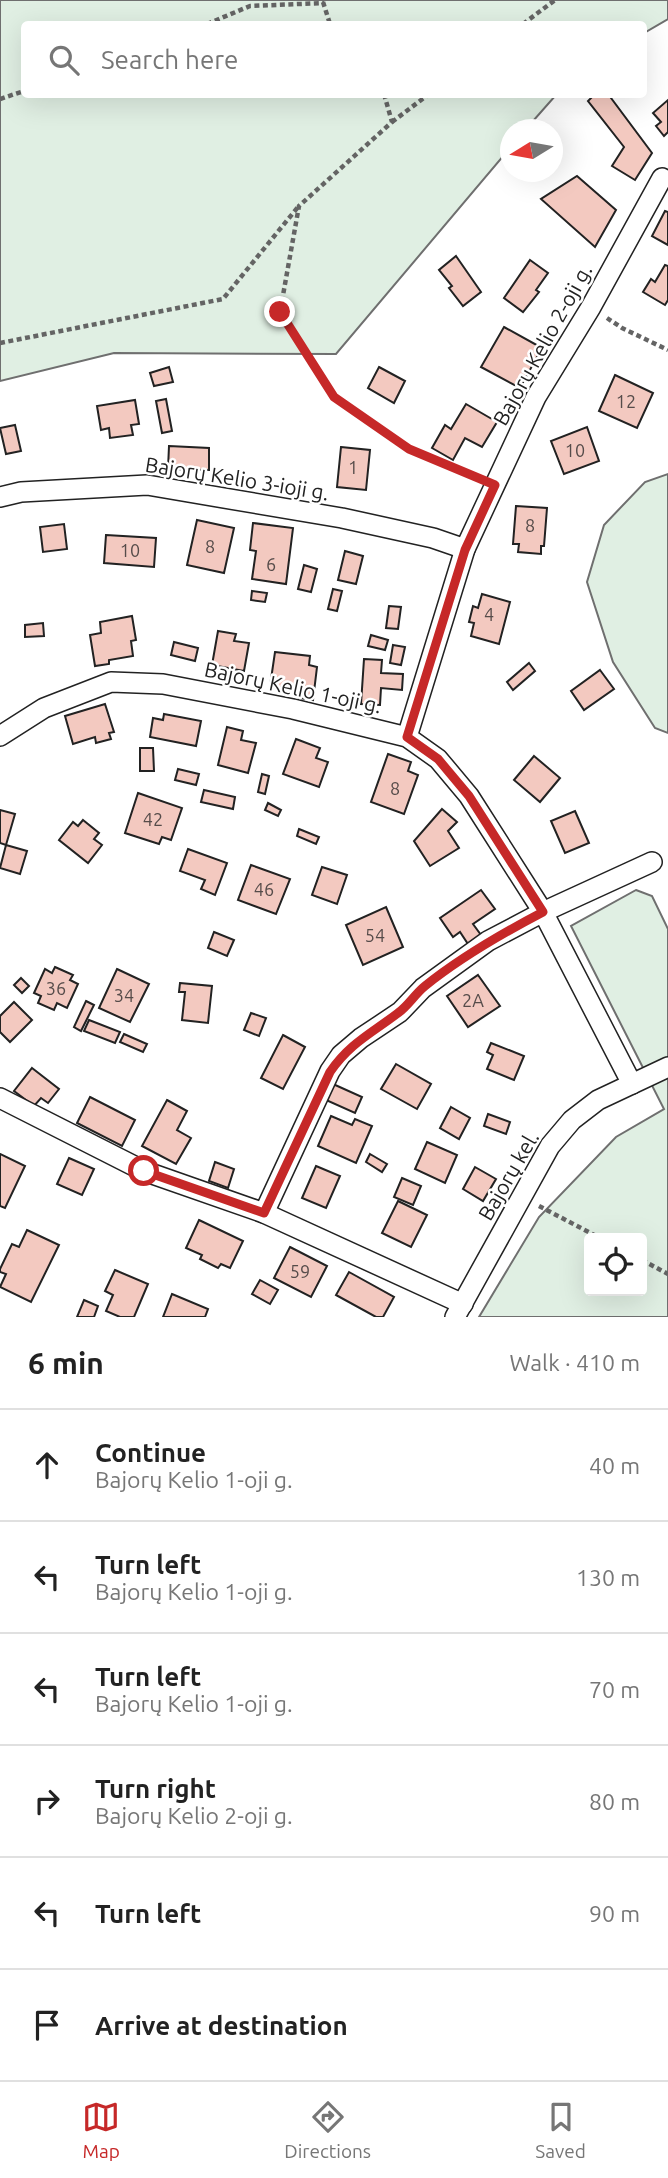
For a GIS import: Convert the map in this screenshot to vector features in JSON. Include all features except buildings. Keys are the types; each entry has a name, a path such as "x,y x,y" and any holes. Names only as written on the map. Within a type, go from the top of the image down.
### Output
{"street":[{"name":"Bajorų Kelio 2-oji g.","path":"407,737 465,550 536,397 591,307 662,178"},
{"name":"Bajorų Kelio 3-ioji g.","path":"0,497 21,492 147,485 342,518 433,538 465,550"},
{"name":"Bajorų Kelio 1-oji g.","path":"0,736 44,708 111,682 163,684 293,709 407,737 438,759 469,796 543,912 632,1084"},
{"path":"264,1213 330,1072 341,1055 360,1038 400,1012 423,988 488,941 543,912 652,862"},
{"name":"Bajorų kel.","path":"459,1310 550,1146 572,1121 598,1100 668,1067"},
{"path":"0,1098 144,1171 264,1213 459,1310"}],"path":[{"path":"527,21 555,0"},
{"path":"214,21 250,6 323,1 329,21"},
{"path":"0,99 21,92"},
{"path":"385,98 392,122"},
{"path":"0,343 223,299 299,206 392,122 424,98"},
{"path":"299,206 280,312 334,397 409,449 495,485"},
{"path":"591,307 622,328 668,350"},
{"path":"521,1197 590,1233"},
{"path":"647,1263 668,1274"}],"green space":[{"path":"0,0 668,0 668,19 647,31 647,21 21,21 21,98 553,98 535,119 500,119 500,160 336,354 114,353 0,381"},
{"path":"668,474 668,733 655,728 613,662 587,582 604,525 645,482"},
{"path":"636,890 652,896 668,929 668,1317 479,1317 539,1217 616,1137 664,1109 571,926"}],"route":[{"path":"144,1171 264,1213 330,1072 341,1055 360,1038 400,1012 423,988 488,941 543,912 469,796 438,759 407,737 465,550 495,485 409,449 334,397 280,312"}]}
